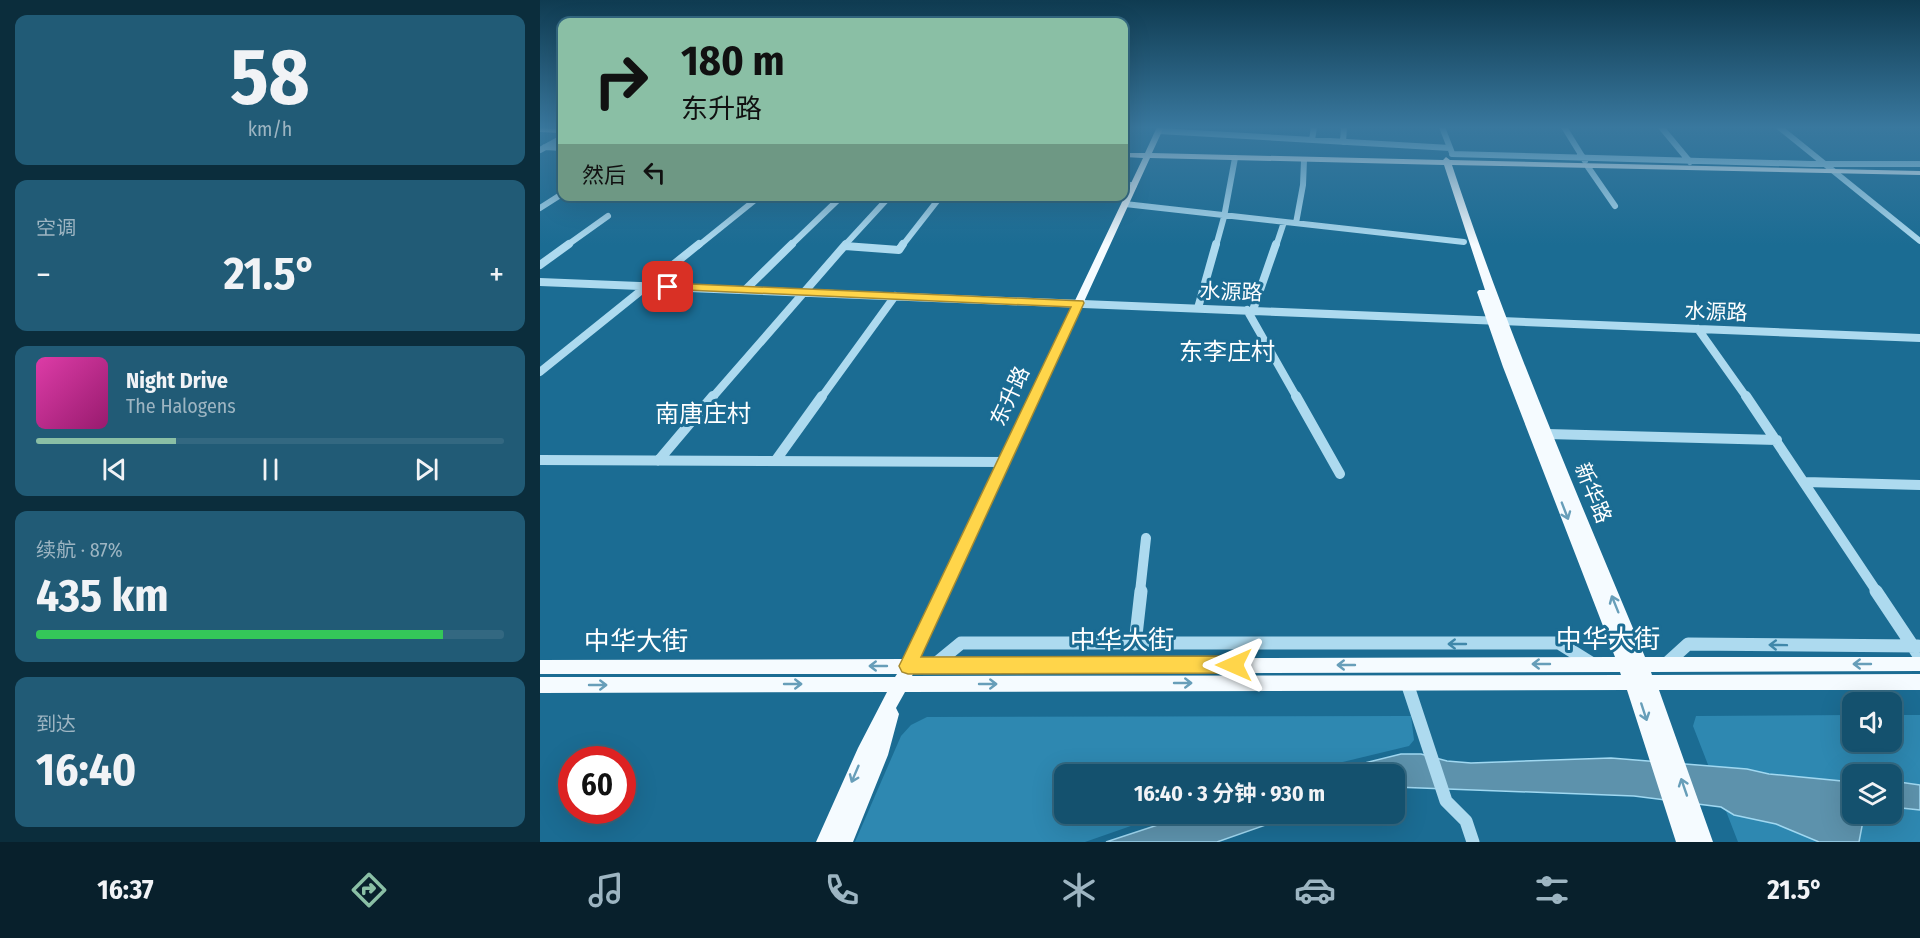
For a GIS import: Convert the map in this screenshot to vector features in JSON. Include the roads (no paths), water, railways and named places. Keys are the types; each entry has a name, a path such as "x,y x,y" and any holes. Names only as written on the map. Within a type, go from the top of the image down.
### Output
{"main road":[{"name":"东升路","path":"1129,185 1141,166"},
{"name":"新华路","path":"1449,166 1464,242 1546,434 1633,664"},
{"name":"新华路","path":"1450,166 1497,320 1703,842"},
{"path":"1761,166 1830,168"},
{"path":"1783,166 1920,171"},
{"name":"东升路","path":"826,842 864,754 900,684 1126,201"},
{"name":"中华大街","path":"540,667 1920,664"},
{"name":"新华路","path":"1640,682 1686,842"},
{"name":"中华大街","path":"540,685 1920,682"},
{"name":"东升路","path":"843,842 879,755 900,684"}],"street":[{"path":"1197,308 1224,215 1233,166"},
{"path":"1296,223 1303,185 1304,166"},
{"path":"1589,166 1615,206"},
{"path":"1830,168 1868,166"},
{"path":"1830,168 1920,241"},
{"path":"540,208 558,197"},
{"path":"540,372 754,201"},
{"path":"746,290 837,201"},
{"path":"658,461 802,292 886,201"},
{"path":"845,246 899,249 937,201"},
{"path":"1125,204 1464,242"},
{"path":"540,265 608,216"},
{"path":"1284,222 1250,310 1340,474"},
{"name":"水源路","path":"540,282 1920,338"},
{"path":"776,460 896,296"},
{"path":"1698,329 1777,440 1917,646 1920,657"},
{"path":"1546,434 1777,440"},
{"path":"540,460 1004,462"},
{"path":"1805,482 1920,485"},
{"path":"1136,644 1146,538"},
{"path":"933,666 961,643 1559,643 1593,664"},
{"path":"1666,664 1688,644 1917,646"},
{"path":"1407,683 1446,801 1466,821 1473,842"}],"district":[{"name":"东李庄村","path":"1227,352"},
{"name":"南唐庄村","path":"703,414"}]}
